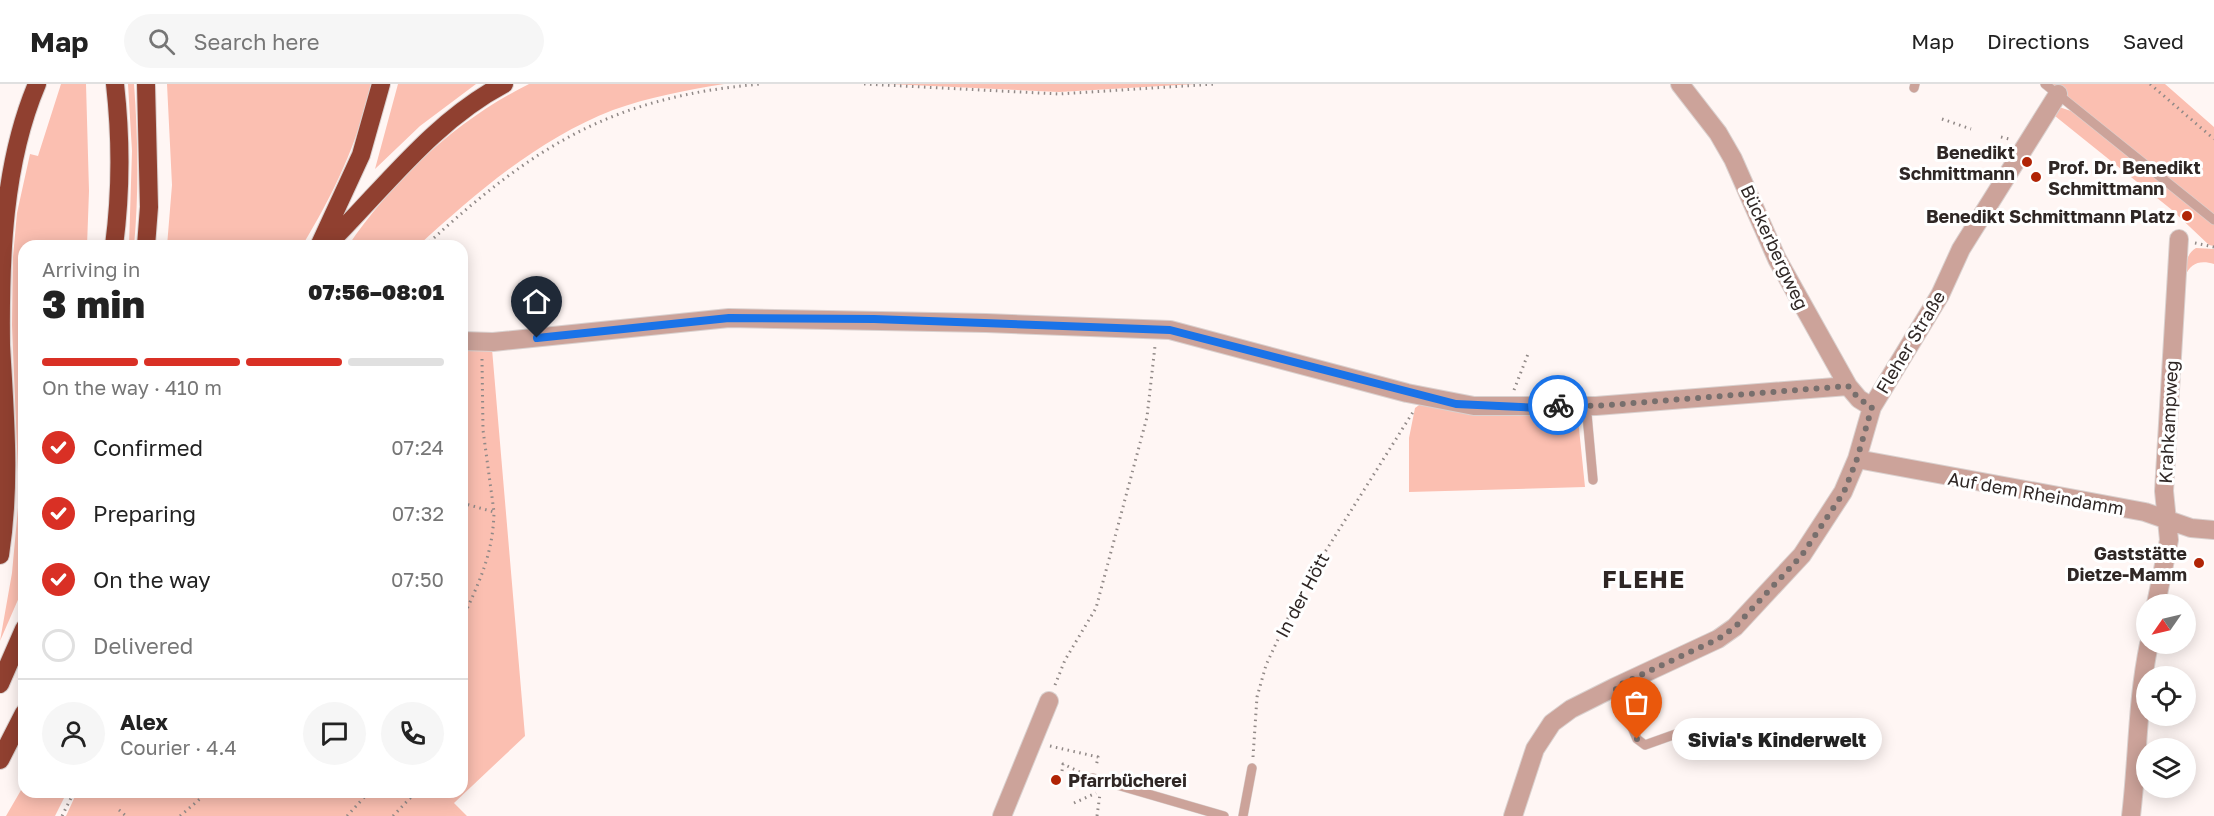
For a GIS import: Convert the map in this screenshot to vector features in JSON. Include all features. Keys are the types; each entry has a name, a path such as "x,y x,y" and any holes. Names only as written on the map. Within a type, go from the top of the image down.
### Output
{"highway":[{"path":"0,555 8,475 0,288 3,231 19,142 37,84"},
{"path":"114,240 119,115 115,84"},
{"path":"146,84 149,207 146,240"},
{"path":"323,240 361,155 381,84"},
{"path":"332,240 396,170 430,138 504,84"},
{"path":"0,684 18,643"},
{"path":"0,760 18,726"}],"street":[{"name":"Bückerbergweg","path":"1680,84 1718,133 1733,159 1776,259 1848,386 1859,399 1872,407"},
{"name":"Fleher Straße","path":"1513,816 1535,749 1545,731 1572,709 1718,639 1735,627 1802,555 1844,492 1857,459 1872,407 1940,295 1961,249 2051,89"},
{"name":"Krahkampweg","path":"2158,594 2169,540 2164,491 2179,239"},
{"path":"468,341 482,342 729,318 874,319 1170,330 1456,404 1513,407 1586,404 1848,386"},
{"name":"Auf dem Rheindamm","path":"1857,459 2145,512 2191,528 2214,530"},
{"path":"2131,816 2138,760 2142,677 2147,654"},
{"path":"1002,816 1030,741 1049,701"}],"lane":[{"path":"2051,89 2214,220"},
{"path":"1586,404 1593,480"},
{"path":"1615,687 1637,739 1645,745 1687,730"},
{"path":"1243,816 1252,768"},
{"path":"1093,778 1224,816"}],"path":[{"path":"432,240 510,173 560,140 613,114 686,93 762,84"},
{"path":"864,84 1059,94 1215,84"},
{"path":"2150,84 2214,140"},
{"path":"1942,119 1971,129"},
{"path":"1049,701 1065,660 1096,608 1147,417 1157,330"},
{"path":"468,606 486,566 493,540 494,512 483,430 482,342"},
{"path":"1513,407 1514,389 1528,354"},
{"name":"In der Hött","path":"1252,768 1257,697 1266,665 1315,568 1422,396"},
{"path":"468,505 494,512"},
{"path":"1030,741 1098,757 1093,778 1063,765 1062,771"},
{"path":"1074,803 1101,791 1097,816"},
{"path":"62,816 71,798"},
{"path":"180,816 201,798"},
{"path":"347,816 364,798"},
{"path":"393,816 410,798"},
{"path":"119,810 126,816"}],"shaded area":[{"path":"61,84 86,84 89,191 87,240 18,240 18,472 12,325 13,257 17,213 30,154 38,156"},
{"path":"128,84 134,84 137,185 135,240 129,240 132,151"},
{"path":"167,84 371,84 352,148 305,240 167,240 172,185"},
{"path":"398,84 476,84 420,126 375,169"},
{"path":"529,84 724,84 640,101 585,122 509,169 462,206 425,240 352,240 386,197 428,153 476,115"},
{"path":"889,84 1196,84 1059,92"},
{"path":"2050,84 2165,84 2214,127 2214,216"},
{"path":"2056,106 2074,112 2214,225 2214,246 2209,245 2172,210 2050,112"},
{"path":"2196,248 2214,249 2214,264 2204,262 2196,264 2190,268 2185,277 2188,257"},
{"path":"492,349 525,736 468,790 468,351"},
{"path":"1422,403 1577,409 1585,487 1409,492 1409,438 1415,408"},
{"path":"18,508 18,600 0,641 12,573"},
{"path":"18,795 18,798 64,798 55,816 6,816"},
{"path":"74,798 459,798 454,803 467,816 66,816"}],"way so far":[{"path":"1558,405 1596,406 1848,386 1859,399 1872,407 1857,459 1844,492 1802,555 1735,627 1718,639 1615,687 1637,739"}],"place":[{"name":"Benedikt Schmittmann","path":"2027,162"},
{"name":"Prof. Dr. Benedikt Schmittmann","path":"2036,177"},
{"name":"Benedikt Schmittmann Platz","path":"2187,216"},
{"name":"Gaststätte Dietze-Mamm","path":"2199,563"},
{"name":"Sivia's Kinderwelt","path":"1637,739"},
{"name":"Pfarrbücherei","path":"1056,780"}],"district":[{"name":"FLEHE","path":"1644,578"}],"route":[{"path":"537,338 729,318 986,322 1170,330 1456,404 1541,408 1558,405"}]}
